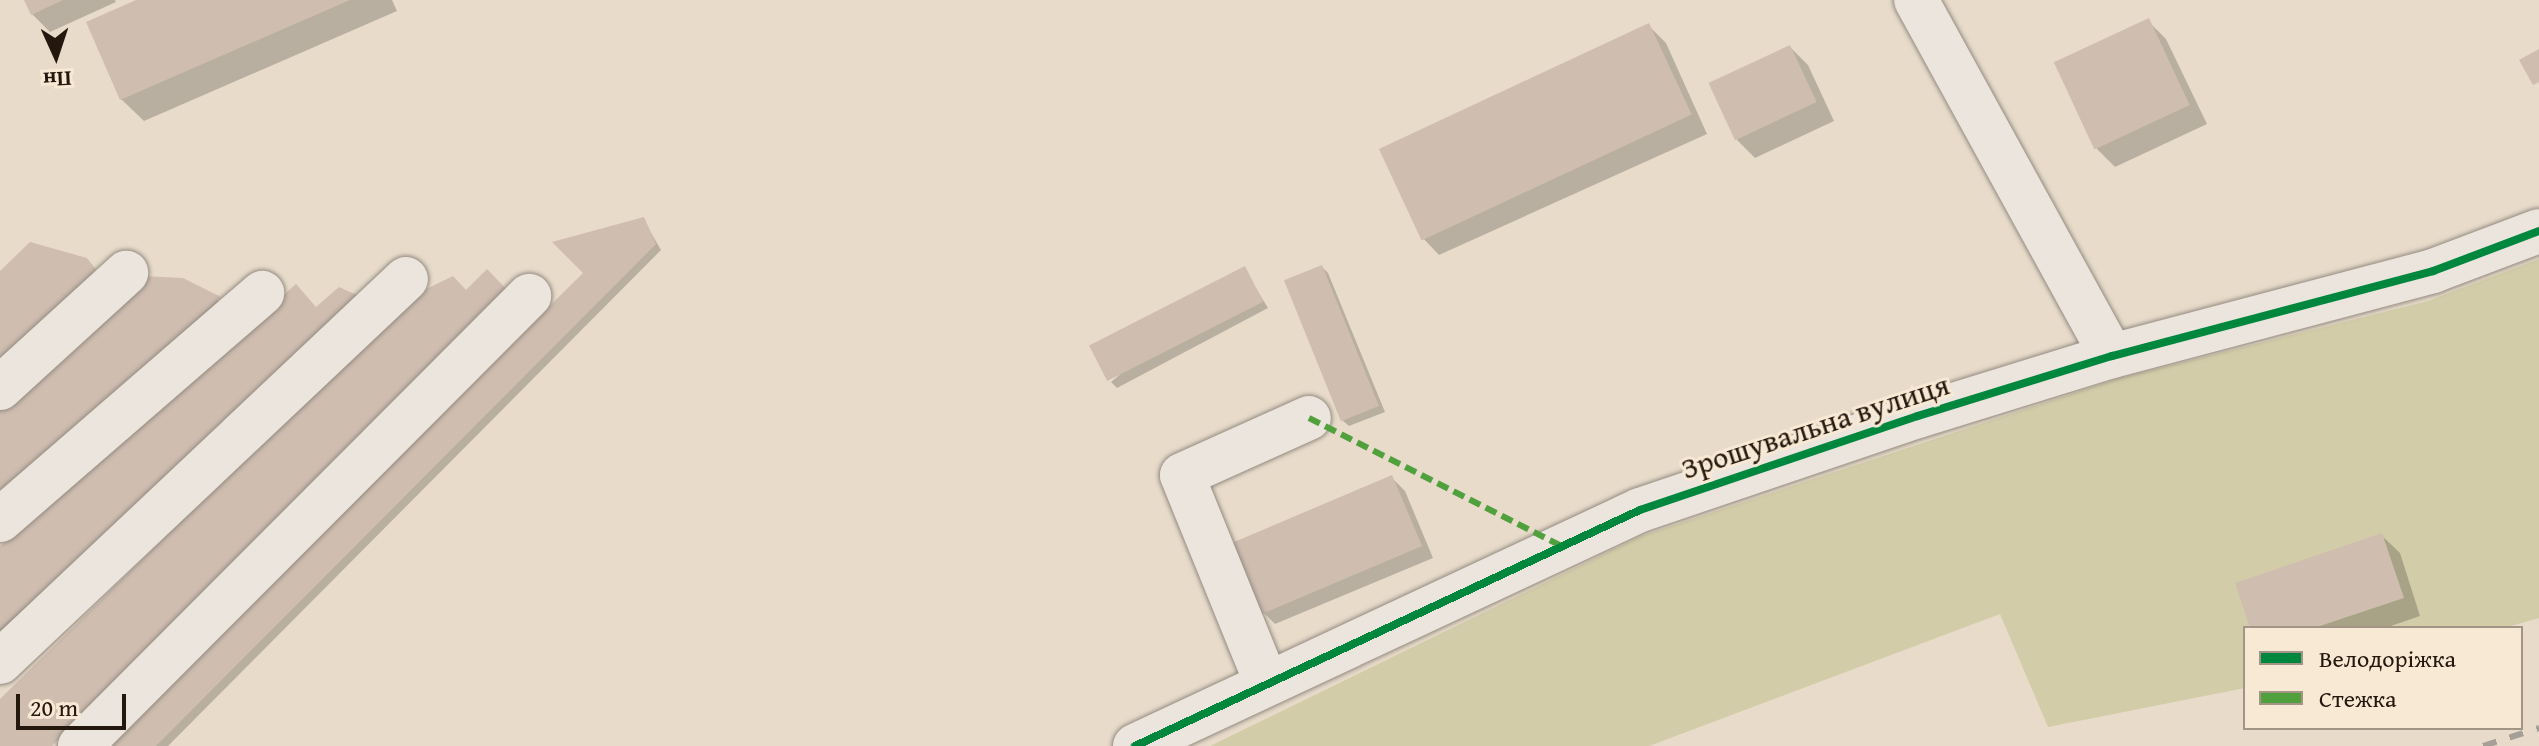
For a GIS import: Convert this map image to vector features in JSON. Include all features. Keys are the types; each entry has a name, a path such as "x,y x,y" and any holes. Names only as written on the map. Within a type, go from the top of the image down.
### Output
{"street":[{"path":"1916,0 2112,356"},
{"name":"Зрошувальна вулиця","path":"1135,746 1266,682 1640,510 1918,416 2112,356 2433,271 2539,231"},
{"path":"0,388 126,273"},
{"path":"0,662 406,279"},
{"path":"0,520 262,293"},
{"path":"80,746 529,296"},
{"path":"1266,682 1182,475 1309,418"}],"shaded area":[{"path":"2539,259 2539,618 2511,626 2243,626 2243,688 2048,727 2000,614 1649,746 1210,746 1641,536 2120,378 2428,301"}],"building":[{"path":"24,0 63,0 31,15"},
{"path":"136,0 350,0 120,100 86,22"},
{"path":"2149,18 2190,105 2094,149 2054,62"},
{"path":"1649,23 1692,115 1422,240 1379,149"},
{"path":"1790,45 1817,102 1735,140 1708,83"},
{"path":"2539,49 2539,82 2533,85 2519,60"},
{"path":"644,217 656,244 156,746 106,746 583,273 552,242"},
{"path":"30,242 87,258 101,276 0,372 0,271"},
{"path":"1322,265 1379,406 1341,421 1284,280"},
{"path":"1245,266 1263,302 1107,381 1089,345"},
{"path":"487,269 512,295 52,746 0,746 0,699 410,297 453,276 466,290"},
{"path":"142,276 183,278 221,297 0,498 0,405"},
{"path":"296,284 316,307 339,287 370,301 0,629 0,546"},
{"path":"1392,475 1422,546 1262,614 1232,543"},
{"path":"2382,533 2404,598 2320,626 2249,626 2235,583"}],"railway":[{"path":"2483,746 2539,728"}],"marked path":[{"path":"1309,418 1561,546"}],"cycle path":[{"path":"1135,746 1640,510 1918,416 2112,356 2433,271 2539,231"}]}
